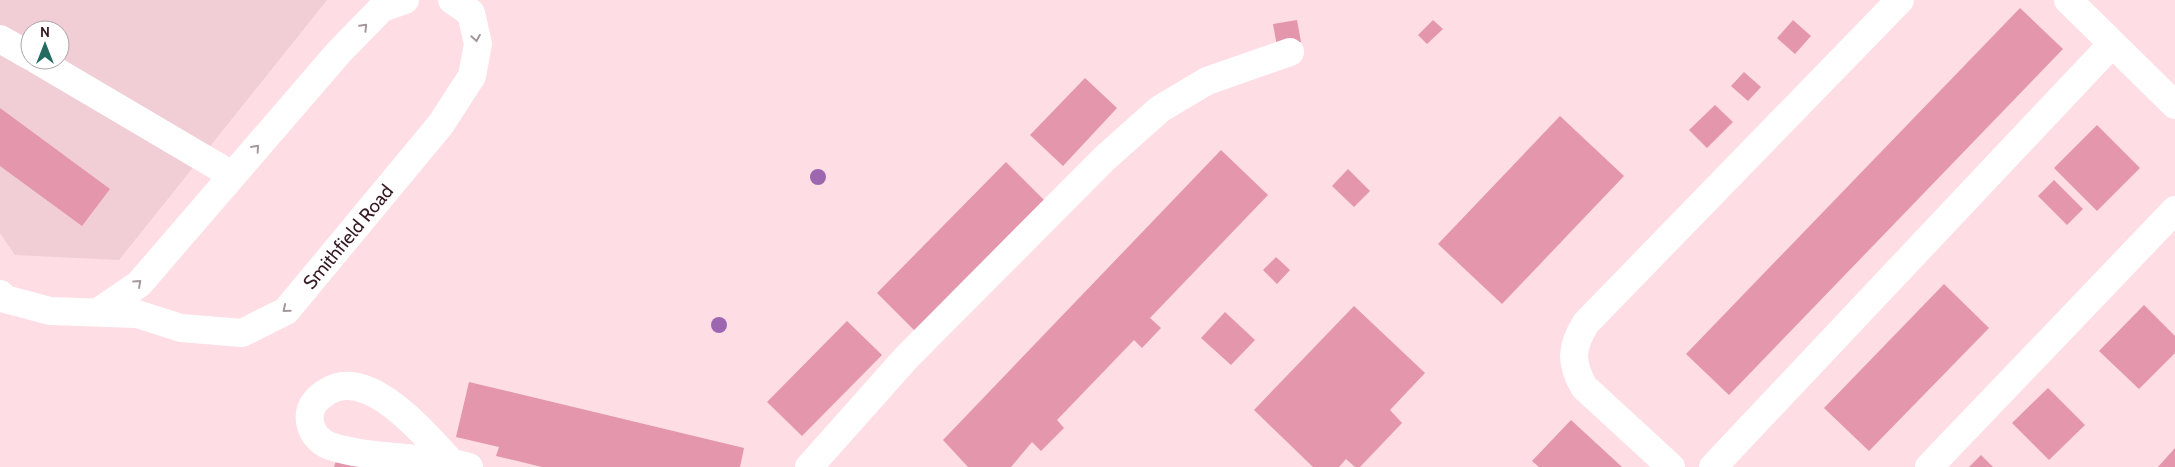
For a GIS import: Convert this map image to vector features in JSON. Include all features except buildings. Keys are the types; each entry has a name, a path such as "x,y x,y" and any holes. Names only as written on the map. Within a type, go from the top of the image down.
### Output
{"lane":[{"path":"98,312 139,284 339,52 382,8 405,0"},
{"name":"Smithfield Road","path":"0,294 6,299 50,311 137,314 181,328 242,333 286,311 441,124 472,76 478,44 471,13 452,0"},
{"path":"1671,467 1584,387 1576,371 1574,355 1576,338 1586,323 1900,0"},
{"path":"2068,0 2175,105"},
{"path":"0,38 20,50"},
{"path":"1713,467 2112,44"},
{"path":"809,467 906,358 1105,158 1160,109 1208,81 1290,52"},
{"path":"54,70 232,174"},
{"path":"1929,467 2175,210"},
{"path":"348,386 368,389 386,398 460,465 371,453 329,445 317,438 310,426 309,413 315,400 328,390 348,386"}],"shaded area":[{"path":"0,0 327,0 119,260 15,255 0,233"}]}
